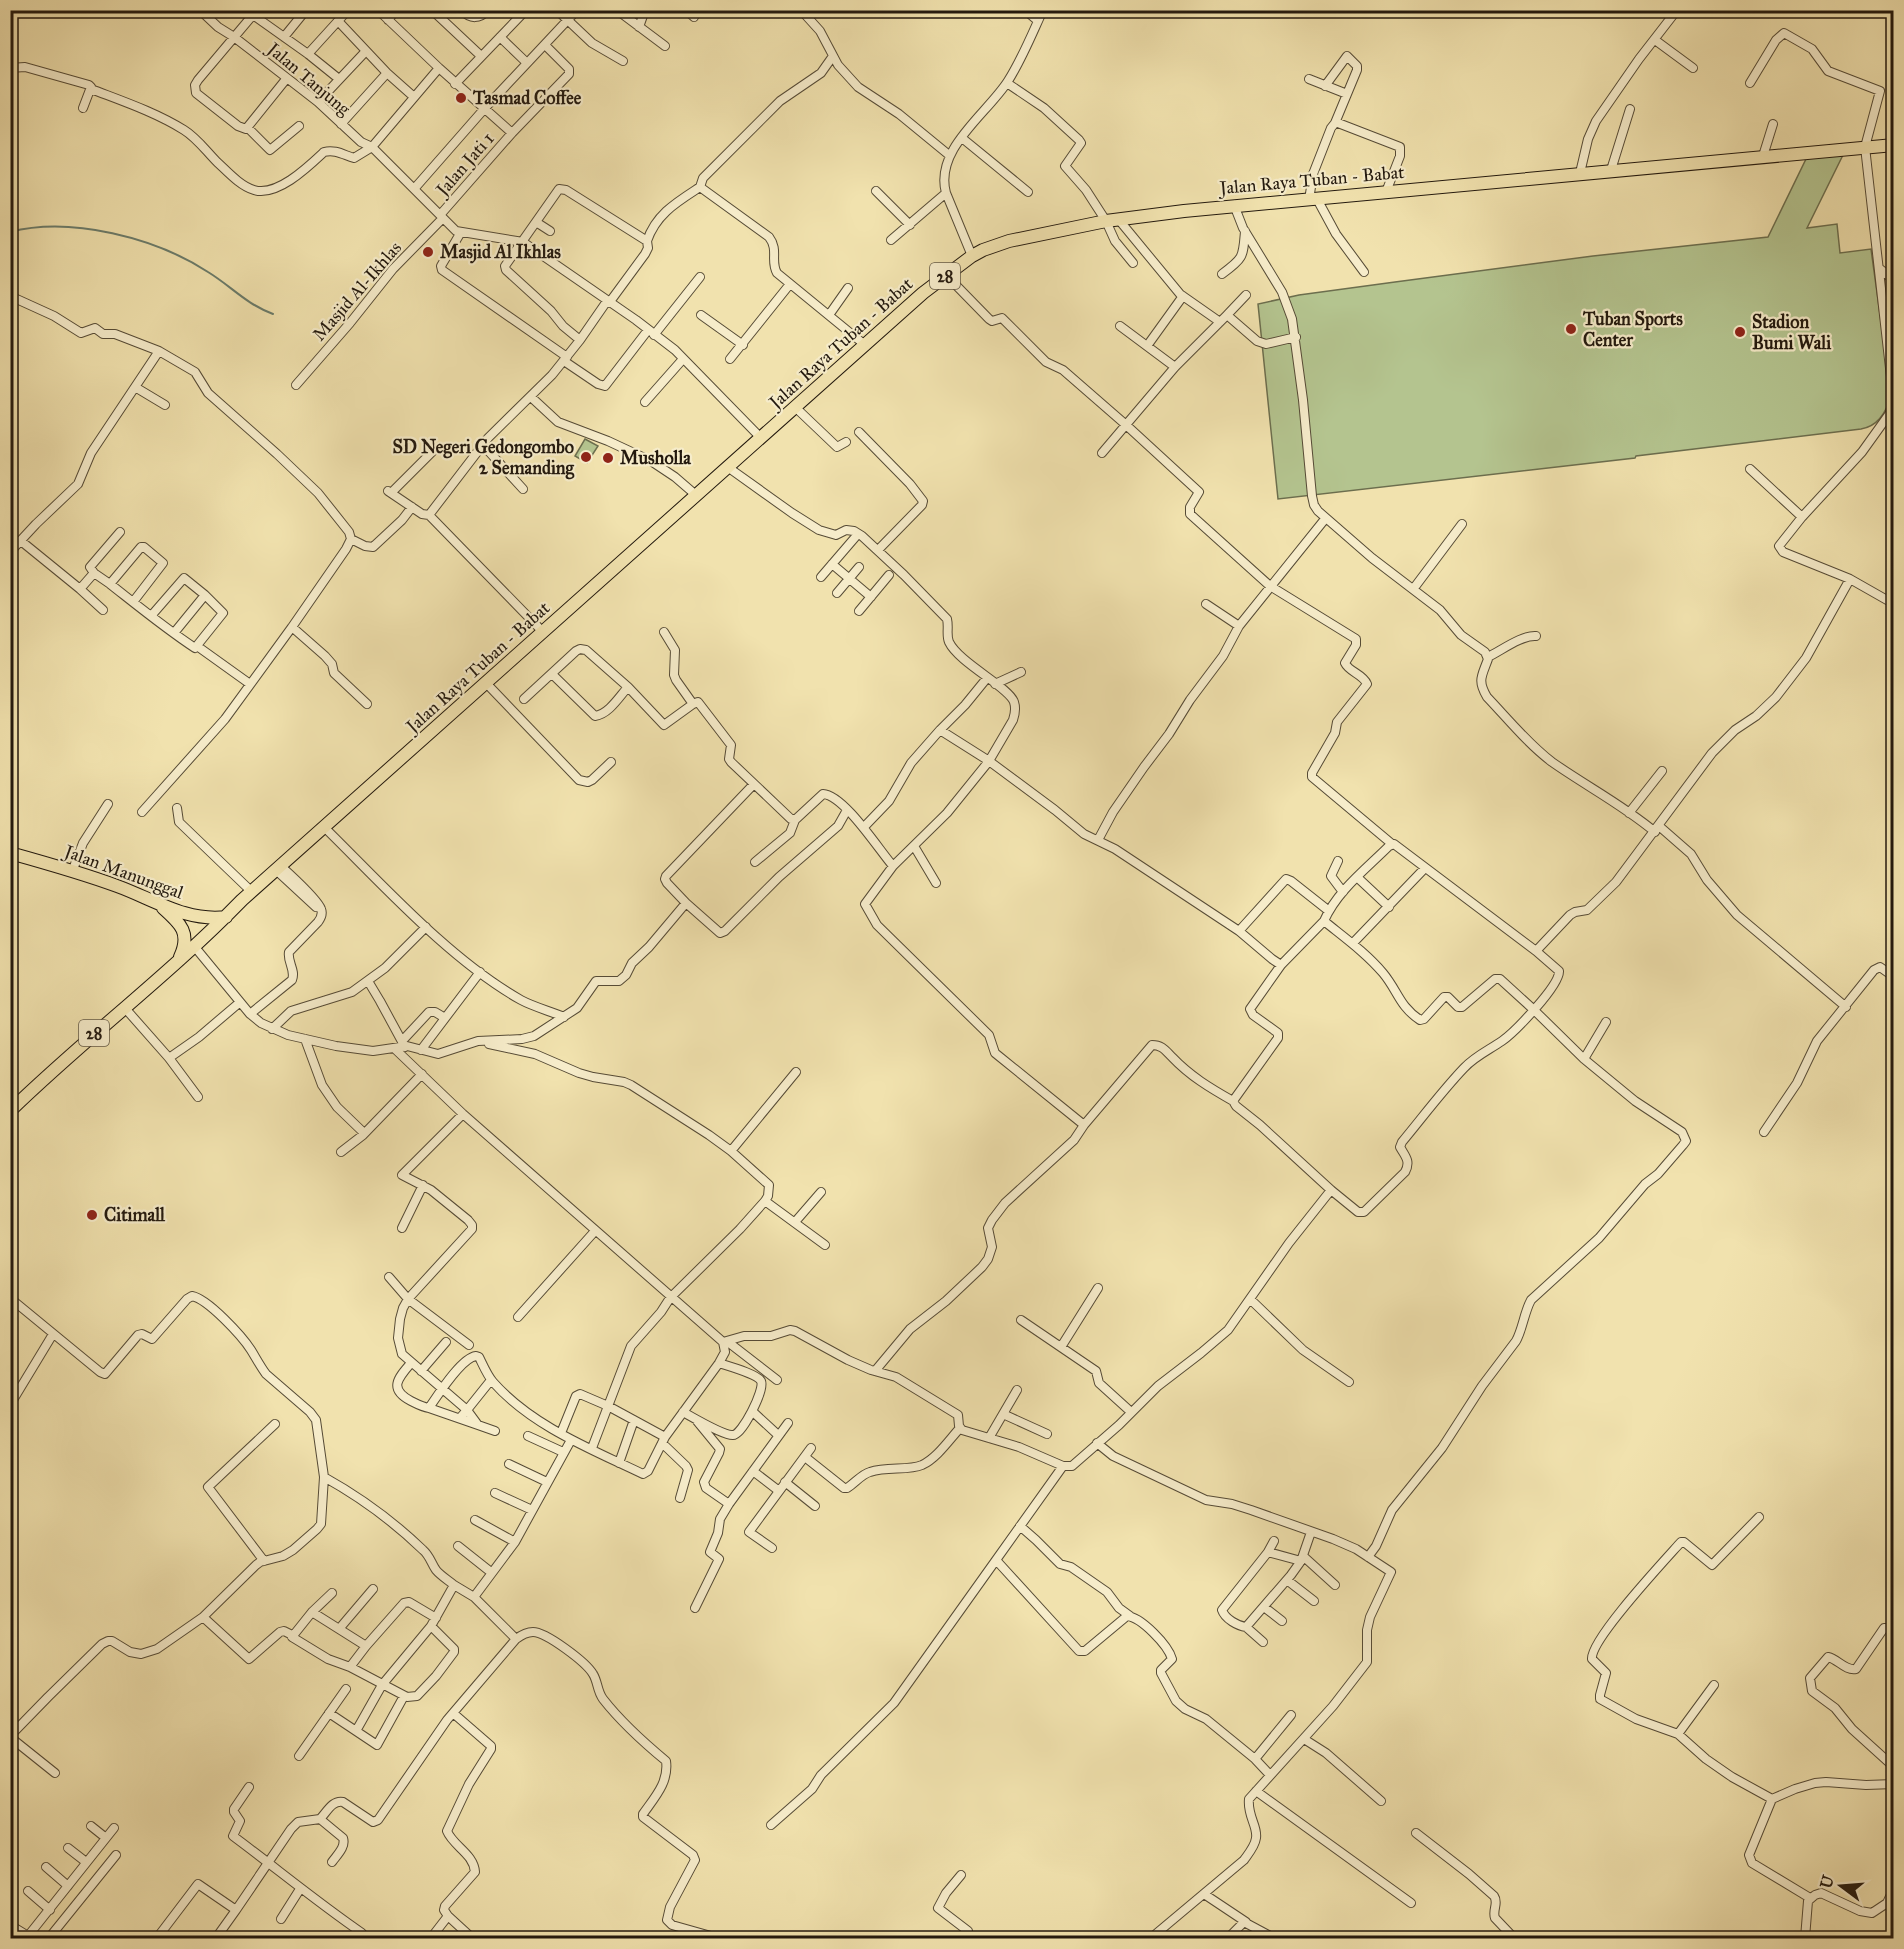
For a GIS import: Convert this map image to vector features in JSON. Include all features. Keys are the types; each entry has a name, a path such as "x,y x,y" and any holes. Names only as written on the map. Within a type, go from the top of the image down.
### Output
{"highway":[{"name":"Jalan Raya Tuban - Babat","path":"194,946 865,345 946,275 983,250 1009,241 1113,220 1234,205 1893,145"},
{"name":"Jalan Manunggal","path":"10,853 128,890 195,916 226,917"},
{"path":"155,902 173,917 184,931 185,943 180,958"},
{"name":"28","path":"10,1111 57,1066 194,946"}],"street":[{"path":"10,22 12,10"},
{"path":"284,37 306,10"},
{"path":"308,54 348,10"},
{"path":"378,10 455,84 512,133"},
{"path":"388,20 396,10"},
{"path":"432,10 481,56"},
{"path":"461,10 470,17 476,18 489,10"},
{"path":"455,84 526,10"},
{"path":"557,10 592,43 623,61"},
{"path":"414,189 485,108 577,10"},
{"path":"617,10 665,46"},
{"path":"639,27 645,10"},
{"path":"686,10 694,17"},
{"path":"801,10 822,33 832,56 858,87 899,114 949,155"},
{"path":"1025,10 1038,21"},
{"path":"972,256 946,193 944,176 949,155 1006,83 1043,10"},
{"path":"1239,10 1245,10"},
{"path":"1580,173 1588,139 1596,122 1639,58 1677,10"},
{"name":"Jalan Tanjung","path":"206,12 234,37 318,102 361,142 372,147 456,231 461,232"},
{"path":"287,78 248,128 243,129 196,93 194,89 198,80 255,13 339,79"},
{"path":"338,21 414,98"},
{"path":"1750,83 1780,35 1784,33 1812,49 1828,71 1880,90 1865,147 1880,269 1893,396 1892,406 1890,413 1862,452 1780,543 1780,549 1850,579 1893,604"},
{"path":"500,37 527,63"},
{"path":"1654,40 1693,68"},
{"name":"Jalan Jati 1","path":"442,216 512,133 569,74 569,69 545,45"},
{"path":"318,102 366,51"},
{"path":"429,515 483,445 531,397 580,340 645,254 647,242 658,219 666,210 700,186 703,178 790,93 821,73 832,56"},
{"path":"1325,86 1347,56 1358,68 1313,174 1313,199 1364,272"},
{"path":"10,68 25,67 89,85 91,89 157,115 186,131 239,181 252,190 261,192 280,186 299,174 324,152 329,150 354,158 372,147 439,69"},
{"path":"341,124 387,73"},
{"path":"1309,79 1347,94"},
{"path":"1006,83 1044,108 1079,140 1081,143 1065,166 1183,296 1220,322"},
{"path":"83,108 91,89"},
{"path":"1611,170 1630,109"},
{"path":"1335,123 1400,147 1400,156 1386,192"},
{"path":"1763,156 1773,124"},
{"path":"248,128 270,150 298,126"},
{"path":"962,138 1028,192"},
{"path":"700,186 769,237 776,251 775,269 865,345"},
{"path":"580,340 506,270 505,264 558,191 563,189 647,242"},
{"path":"876,191 910,225"},
{"path":"891,240 946,193"},
{"path":"1234,205 1245,231 1288,304 1296,337 1314,505 1325,519 1440,610 1461,635 1485,652 1488,657"},
{"name":"Masjid Al-Ikhlas","path":"296,385 393,269 442,216"},
{"path":"1113,220 1115,241 1133,263"},
{"path":"536,222 550,231"},
{"path":"1222,274 1241,258 1245,231"},
{"path":"700,277 651,332 605,386 598,384 442,270 441,266 461,232 523,242 651,332 683,359 761,438"},
{"path":"1880,269 1893,280"},
{"path":"875,1371 910,1329 946,1301 982,1267 992,1247 988,1228 1005,1203 1074,1140 1152,1045 1161,1046 1195,1078 1233,1101 1358,1212 1366,1211 1405,1172 1408,1160 1401,1149 1402,1142 1457,1075 1475,1058 1508,1036 1534,1010 1560,975 1559,971 1536,951 1392,844 1312,777 1312,772 1335,733 1337,722 1367,684 1345,663 1356,645 1356,639 1270,586 1190,514 1190,507 1199,492 1063,370 1046,362 1002,318 989,320 946,275"},
{"path":"730,359 790,284"},
{"path":"829,315 848,288"},
{"path":"1102,453 1175,367 1246,295"},
{"path":"10,296 54,316 81,333 84,334 95,328 103,334 115,334 159,351 195,372 208,393 318,494 349,532 351,539 292,627 225,719 142,812"},
{"path":"1147,346 1183,296"},
{"path":"701,315 743,345"},
{"path":"1227,315 1263,344 1296,337"},
{"path":"1120,326 1175,367"},
{"path":"10,552 46,514 75,489 91,453 159,351"},
{"path":"645,402 683,359"},
{"path":"135,387 165,405"},
{"path":"531,397 558,422 608,441 651,461 697,496"},
{"path":"795,407 837,447 846,442"},
{"path":"859,432 910,484 923,501 922,505 878,550"},
{"path":"483,445 523,489"},
{"path":"433,451 390,492 429,515 543,632"},
{"path":"729,468 792,513 819,530 836,535 848,545"},
{"path":"1750,469 1802,517"},
{"path":"351,539 373,547 402,520 412,507"},
{"path":"1098,840 1113,812 1154,752 1170,734 1190,700 1222,656 1239,626 1325,519"},
{"path":"1414,588 1462,524"},
{"path":"836,535 846,530 858,534 878,550 947,619 948,639 951,645 987,678 1010,695 1014,701 1016,713 989,761 947,813 894,866 865,901 866,907 877,925 989,1035 995,1053 1084,1125"},
{"path":"120,532 91,565 94,573 195,648 197,646 250,684"},
{"path":"821,577 858,534"},
{"path":"21,541 103,610"},
{"path":"110,584 140,547 144,547 164,563 133,602"},
{"path":"832,564 871,597"},
{"path":"837,593 859,567"},
{"path":"80,589 94,573"},
{"path":"859,611 889,575"},
{"path":"151,616 183,579 187,579 223,613 197,646"},
{"path":"1536,951 1570,915 1587,910 1604,895 1657,829 1693,776 1712,753 1735,730 1756,716 1776,697 1806,658 1850,579"},
{"path":"174,633 205,595"},
{"path":"1206,604 1239,626"},
{"path":"292,627 330,661 334,672 367,704"},
{"path":"664,632 675,650 674,675 676,680 693,704"},
{"path":"1536,636 1522,638 1488,657 1480,683 1487,697 1538,750 1552,761 1657,829 1691,855 1707,880 1737,915 1846,1006"},
{"path":"524,699 576,651 583,649 628,687 664,725 698,702 731,745 729,759 731,762 753,785 795,820"},
{"path":"995,684 1021,672"},
{"path":"552,674 595,716 602,714 628,687"},
{"path":"864,827 889,801 911,763 987,678"},
{"path":"486,683 579,780 588,782 592,780 611,762"},
{"path":"940,730 989,761 1084,834 1115,849 1239,931 1281,965"},
{"path":"1629,813 1662,771"},
{"path":"753,785 665,879 686,903 713,927 723,932 779,877 838,826 847,810"},
{"path":"755,862 790,833 795,820 824,794 832,797 864,827 894,866"},
{"path":"72,872 83,843 108,804"},
{"path":"177,808 179,822 252,892"},
{"path":"325,828 426,927 480,972 522,1001 564,1017"},
{"path":"1233,1101 1278,1038 1278,1033 1253,1015 1250,1011 1251,1006 1281,965 1324,921 1343,892 1392,844"},
{"path":"914,846 936,883"},
{"path":"1338,861 1331,876 1343,892"},
{"path":"250,1014 292,980 294,974 289,952 318,922 322,912 314,898 279,868"},
{"path":"1353,943 1425,868"},
{"path":"1358,878 1389,907"},
{"path":"1239,931 1286,879 1329,911"},
{"path":"368,981 403,1044 438,1054 478,1041 528,1038 577,1008 596,981 621,980 632,963 649,947 686,903"},
{"path":"1324,921 1363,952 1385,975 1405,1007 1420,1020 1424,1019 1444,996 1458,1007 1462,1007 1497,979 1534,1010 1584,1059 1635,1101 1675,1126 1686,1140 1599,1238 1531,1300 1527,1306 1521,1333 1516,1341 1482,1386 1442,1448 1392,1510 1376,1546 1368,1557"},
{"path":"272,1029 291,1011 352,992 403,952 426,927"},
{"path":"194,946 239,1003 257,1021 272,1029 306,1040 357,1050 395,1049 403,1044 429,1012 435,1012 445,1018"},
{"path":"1764,1132 1797,1083 1817,1041 1874,970 1878,967 1893,977"},
{"path":"422,1050 480,972"},
{"path":"169,1058 199,1037 239,1003"},
{"path":"124,1007 169,1058 198,1097"},
{"path":"1584,1059 1606,1022"},
{"path":"306,1040 321,1085 337,1107 364,1133"},
{"path":"478,1041 535,1054 593,1077 624,1082 710,1135 766,1181 769,1190 765,1201 670,1298 661,1312 631,1346 592,1449"},
{"path":"395,1049 463,1114 670,1298 777,1380"},
{"path":"731,1151 796,1072"},
{"path":"341,1152 404,1095 422,1074"},
{"path":"463,1114 402,1175 423,1185 468,1220 472,1229 408,1299 403,1308 398,1338 402,1354 467,1410 478,1425"},
{"path":"402,1227 423,1185"},
{"path":"960,1428 1037,1454 1063,1466 1074,1464 1119,1425 1152,1391 1228,1330 1331,1190"},
{"path":"795,1222 821,1192"},
{"path":"765,1201 825,1245"},
{"path":"518,1317 595,1231"},
{"path":"389,1277 408,1299 469,1345"},
{"path":"1061,1347 1098,1288"},
{"path":"10,1298 105,1374 138,1335 142,1334 152,1339 187,1299 197,1296 239,1335 266,1374 310,1412 316,1420 324,1477 320,1526 293,1550 256,1565 203,1617 157,1649 141,1654 130,1652 108,1641 10,1736 55,1773"},
{"path":"1250,1299 1303,1350 1349,1382"},
{"path":"1022,1320 1096,1371 1099,1383 1131,1413"},
{"path":"726,1342 744,1336 771,1336 790,1330 795,1331 848,1360 896,1377 956,1412 959,1418 960,1428 930,1460 908,1468 895,1467 868,1472 847,1488 805,1457"},
{"path":"10,1406 53,1334"},
{"path":"421,1371 446,1342"},
{"path":"429,1408 469,1358 479,1357 491,1380 538,1420 571,1440 643,1474 646,1473 663,1440 719,1363 725,1352 726,1342"},
{"path":"411,1363 397,1382 398,1391 402,1396 422,1407 495,1431"},
{"path":"683,1412 725,1434 733,1436 740,1432 761,1393 760,1380 719,1363"},
{"path":"460,1418 491,1380"},
{"path":"989,1438 1017,1390"},
{"path":"561,1433 576,1396 580,1394 634,1420 663,1440 686,1466 688,1474 680,1498"},
{"path":"752,1411 778,1435"},
{"path":"1003,1414 1047,1434"},
{"path":"696,1419 720,1449 704,1482 706,1488 729,1504"},
{"path":"619,1463 634,1420"},
{"path":"695,1608 719,1559 710,1552 718,1533 720,1519 788,1423"},
{"path":"264,1561 208,1487 275,1424"},
{"path":"528,1436 563,1452"},
{"path":"474,1597 515,1542 571,1440"},
{"path":"1097,1443 1113,1456 1206,1500 1243,1508 1356,1549 1391,1572 1370,1617 1367,1630 1367,1662 1304,1739 1250,1799 1248,1809 1257,1837 1253,1847 1244,1860 1151,1938"},
{"path":"772,1548 749,1532 812,1448"},
{"path":"509,1464 547,1482"},
{"path":"771,1825 804,1796 821,1775 894,1703 1063,1466"},
{"path":"753,1471 779,1491"},
{"path":"324,1477 370,1506 402,1532 430,1557 435,1569 454,1585 474,1597 516,1639"},
{"path":"785,1482 815,1506"},
{"path":"495,1493 532,1510"},
{"path":"1758,1517 1712,1565 1681,1542 1623,1609 1591,1656 1593,1661 1606,1673 1600,1695 1602,1701 1636,1719 1678,1734 1706,1759 1732,1777 1772,1799"},
{"path":"475,1520 515,1542"},
{"path":"1020,1526 1060,1564 1071,1567 1107,1592 1119,1608 1156,1635 1172,1659 1161,1670 1161,1673 1176,1701 1185,1709 1206,1719 1255,1759 1270,1775"},
{"path":"1246,1627 1287,1580 1302,1558 1311,1532"},
{"path":"1263,1642 1246,1627 1240,1626 1224,1615 1222,1610 1268,1552 1274,1541"},
{"path":"458,1546 492,1573"},
{"path":"1268,1552 1302,1558 1335,1585"},
{"path":"996,1560 1079,1651 1085,1651 1123,1618 1130,1616"},
{"path":"1287,1580 1314,1600"},
{"path":"356,1731 382,1685 436,1618 454,1585"},
{"path":"339,1629 373,1589"},
{"path":"292,1635 332,1593"},
{"path":"350,1667 407,1601 436,1618"},
{"path":"1264,1607 1282,1621"},
{"path":"312,1612 366,1646"},
{"path":"203,1617 248,1659 252,1659 282,1631 328,1659 350,1667 411,1698 417,1696 454,1652 451,1644 430,1626"},
{"path":"1893,1629 1884,1628 1881,1631 1856,1669 1848,1668 1828,1657 1810,1678 1812,1691 1835,1708 1852,1729 1893,1767"},
{"path":"216,1938 268,1861 298,1822 320,1819 333,1803 338,1801 373,1822 378,1821 453,1713 516,1639 532,1632 544,1635 563,1647 592,1672 603,1699 638,1737 666,1761 665,1782 644,1817 693,1855 695,1860 670,1907 667,1920 672,1925 717,1938"},
{"path":"1678,1734 1714,1685"},
{"path":"299,1756 346,1689"},
{"path":"329,1713 377,1745 404,1696"},
{"path":"453,1713 489,1743 491,1749 469,1784 447,1831 473,1861 475,1872 444,1910 472,1938"},
{"path":"1255,1759 1291,1714"},
{"path":"1304,1739 1326,1753 1381,1801"},
{"path":"1810,1898 1752,1863 1749,1855 1772,1799 1815,1783 1893,1784"},
{"path":"249,1786 234,1809 240,1821 232,1835 268,1861 300,1889 362,1933 362,1938"},
{"path":"1256,1791 1410,1903"},
{"path":"320,1819 344,1841 344,1845 332,1862"},
{"path":"91,1826 106,1838"},
{"path":"10,1926 30,1937 114,1828"},
{"path":"1416,1833 1470,1874 1494,1896 1497,1901 1495,1918 1514,1938"},
{"path":"68,1848 86,1862"},
{"path":"49,1938 116,1855"},
{"path":"46,1868 68,1886"},
{"path":"961,1875 946,1893 938,1908 968,1931 967,1938"},
{"path":"157,1938 197,1884 236,1910"},
{"path":"1805,1938 1810,1898 1821,1893 1860,1911 1872,1913 1887,1903 1893,1888"},
{"path":"281,1919 300,1889"},
{"path":"28,1891 50,1910"},
{"path":"1204,1894 1274,1938"},
{"path":"430,1938 448,1916"},
{"path":"1228,1938 1242,1923 1246,1922"}],"green space":[{"name":"Tuban Sports Center","path":"1843,155 1807,228 1837,224 1840,253 1871,249 1891,395 1884,412 1873,425 1861,429 1636,456 1635,458 1278,499 1258,304 1299,295 1395,282 1593,256 1768,237 1807,157"},
{"path":"585,439 598,446 587,463 575,456"}],"waterway":[{"path":"10,232 59,227 112,233 139,240 187,260 216,277 255,305 273,314"}],"place":[{"name":"Tasmad Coffee","path":"461,98"},
{"name":"Masjid Al Ikhlas","path":"428,252"},
{"name":"Tuban Sports Center","path":"1571,329"},
{"name":"Stadion Bumi Wali","path":"1740,332"},
{"name":"SD Negeri Gedongombo 2 Semanding","path":"586,457"},
{"name":"Musholla","path":"608,458"},
{"name":"Citimall","path":"92,1215"}]}
